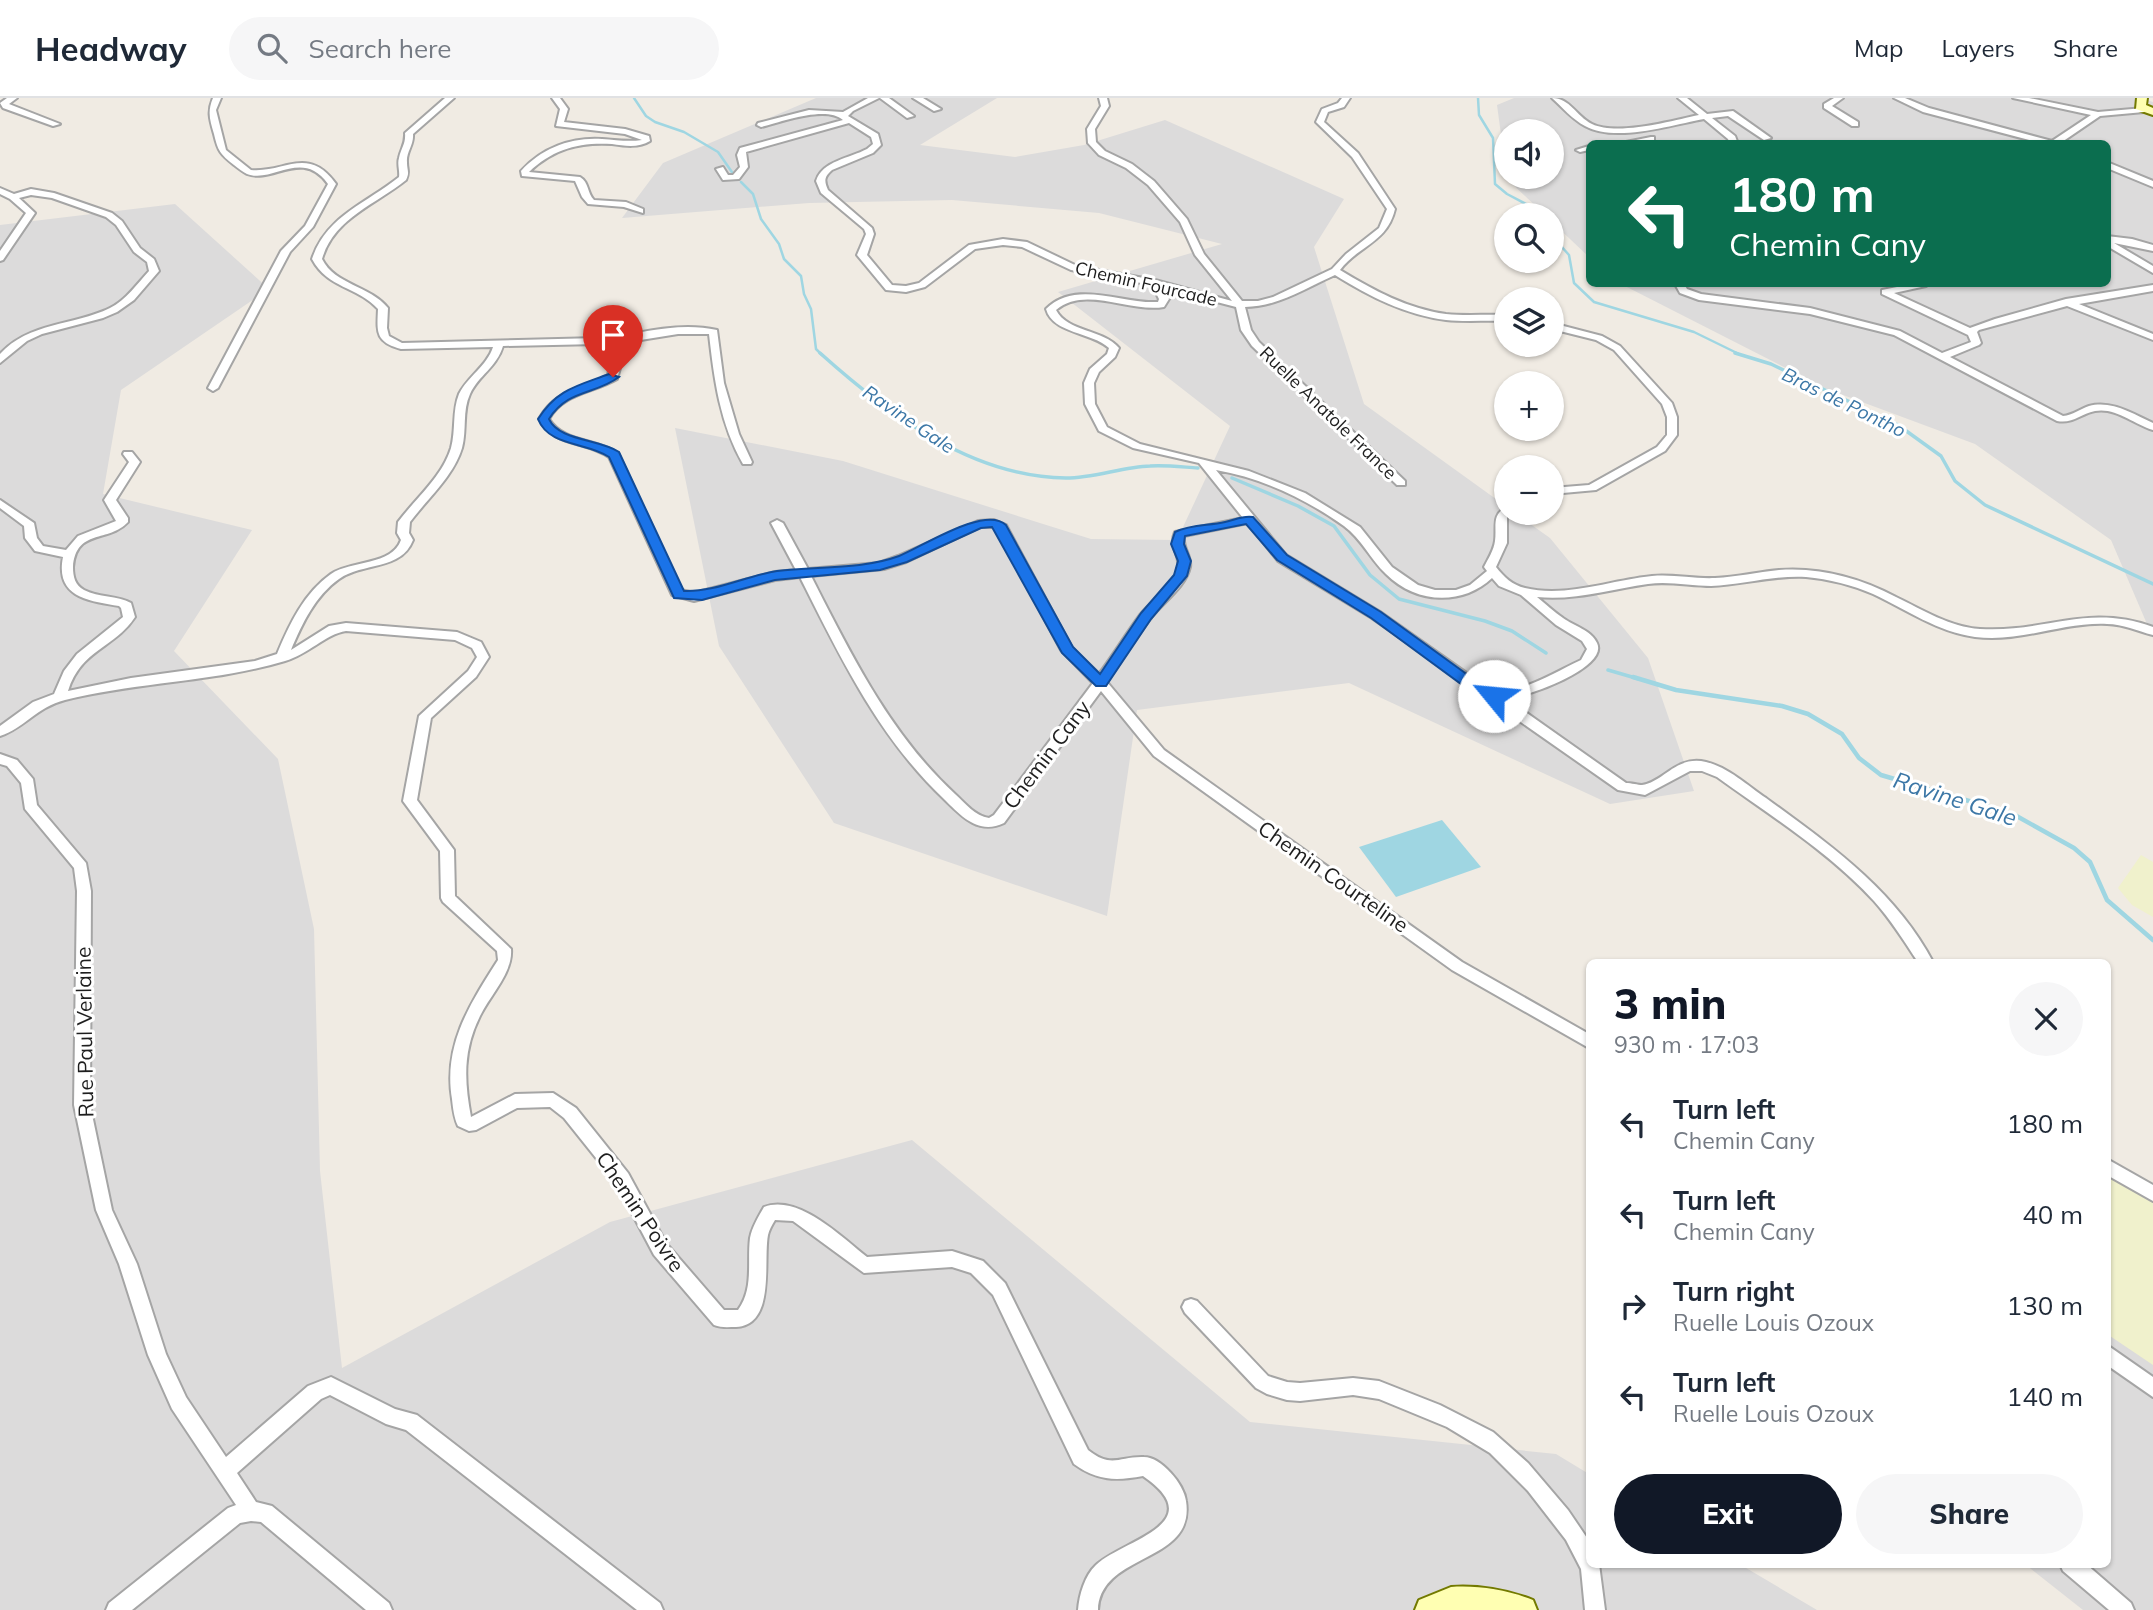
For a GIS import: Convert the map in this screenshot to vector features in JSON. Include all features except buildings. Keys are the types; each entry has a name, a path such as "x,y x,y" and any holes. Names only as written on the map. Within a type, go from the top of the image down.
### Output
{"main road":[{"path":"1429,1610 1447,1601 1461,1600 1523,1610"}],"street":[{"path":"13,98 4,103 6,106 56,124"},
{"path":"213,388 286,251 309,227 332,184 327,177 306,165 293,165 258,173 250,172 238,164 222,151 212,110 217,98"},
{"path":"450,98 410,133 410,143 401,160 405,173 403,178 333,230 318,250 317,259 321,271 332,279 370,293 378,301 383,308 383,337 390,343 419,348 612,342 679,332 714,332 719,383 733,434 747,462"},
{"path":"556,98 564,109 559,124 616,129 646,138 646,141 633,144 586,140 571,142 544,154 524,171 525,174 577,178 591,202 626,205 640,211"},
{"path":"720,169 726,178 736,177 744,167 741,155 743,150 846,117 875,98"},
{"path":"884,98 910,116"},
{"path":"917,98 937,109"},
{"name":"Ruelle Anatole France","path":"1103,98 1105,106 1091,129 1091,143 1102,153 1129,166 1151,183 1184,221 1200,255 1240,305 1246,330 1267,357 1401,483"},
{"name":"Chemin Fourcade","path":"846,117 875,136 877,145 862,158 825,170 820,177 820,183 824,191 868,228 870,234 862,254 866,264 889,288 906,289 922,285 972,247 1003,242 1024,244 1074,268 1155,283 1240,305 1259,304 1276,299 1335,271 1344,259 1377,236 1388,219 1391,209 1355,155 1320,122 1325,111 1341,105 1346,98"},
{"path":"1556,98 1591,127 1638,128 1704,116 1733,114 1767,138"},
{"path":"1682,98 1734,140"},
{"path":"1839,98 1827,106 1855,124"},
{"path":"1898,98 1926,110 2042,140"},
{"path":"2017,98 2098,114 2147,107"},
{"path":"761,125 810,112 846,117"},
{"path":"2059,140 2098,114"},
{"path":"1638,128 1652,140"},
{"path":"2111,167 2153,184"},
{"path":"0,191 13,197 31,213 0,258"},
{"path":"0,360 17,343 32,334 113,311 125,302 153,271 152,261 137,250 119,223 109,215 54,196 31,192 13,197"},
{"path":"2111,241 2132,242 2153,248"},
{"path":"2111,244 2153,270"},
{"path":"1335,271 1365,291 1411,309 1455,317 1494,318"},
{"path":"1155,283 1164,299 1161,305 1072,298 1055,304 1051,309 1052,314 1063,324 1105,340 1114,348 1111,355 1094,371 1089,383 1090,404 1103,429 1130,444 1197,458 1208,466 1248,520 1282,558 1376,615 1481,691 1494,696 1623,787 1645,790 1688,766 1695,765 1714,769 1722,774 1855,873 1899,921 1924,959"},
{"path":"1682,287 1684,291 1699,297 1810,311 1881,328 1905,337 2061,419 2073,419 2087,410 2104,408 2153,427"},
{"path":"1909,287 1885,292 1972,333 1976,343 1942,356"},
{"path":"1972,333 1976,328 1990,323 2065,301 2153,288"},
{"path":"2065,301 2153,337"},
{"path":"1564,329 1599,338 1617,348 1667,402 1672,417 1672,435 1661,449 1592,488 1564,490"},
{"path":"612,342 620,349 613,377 567,394 554,403 544,419 547,427 562,436 603,447 614,455 676,592 694,597 775,576 806,574"},
{"path":"0,732 38,705 60,697 131,682 256,665 282,658 294,626 323,586 348,569 393,557 407,545 402,533 404,523 450,463 457,445 463,397 492,363 499,344"},
{"path":"60,697 64,679 79,659 125,623 130,611 122,603 82,594 72,587 67,579 69,554 84,537 113,528 122,522 110,500 135,463 128,454"},
{"path":"1208,466 1240,472 1299,496 1350,524 1362,535 1388,571 1411,588 1458,593 1468,591 1492,572"},
{"path":"0,503 30,525 31,538 39,549 69,554"},
{"name":"Chemin Cany","path":"777,523 869,695 898,743 939,790 981,822 991,823 999,819 1101,683 1146,616 1180,576 1184,561 1177,544 1179,534 1190,529 1226,526 1248,520"},
{"name":"Chemin Courteline","path":"806,574 880,566 902,559 978,524 1000,525 1067,650 1101,683 1159,753 1457,966 1586,1040"},
{"path":"1494,696 1512,695 1585,663 1593,653 1590,640 1583,634 1561,622 1526,593 1503,582 1492,572 1490,562 1501,543 1501,525"},
{"path":"1526,593 1559,596 1639,580 1711,582 1791,573 1847,580 1875,591 1935,622 1975,633 2016,634 2088,618 2126,621 2153,631"},
{"name":"Chemin Poivre","path":"282,658 314,644 333,629 346,627 457,636 477,645 483,657 472,674 425,716 410,801 447,850 448,898 505,949 505,961 468,1026 459,1049 457,1072 464,1121 469,1124 476,1123 515,1101 553,1100 570,1113 622,1178 660,1249 720,1320 743,1318 753,1306 758,1290 759,1235 770,1212 796,1214 864,1265 952,1259 977,1267 999,1289 1081,1457 1095,1469 1114,1472 1145,1466 1170,1484 1178,1501 1175,1522 1157,1542 1102,1572 1087,1602 1088,1610"},
{"name":"Rue Paul Verlaine","path":"0,759 12,763 28,782 30,806 81,867 84,891 82,1105 104,1210 128,1264 157,1355 179,1403 251,1511"},
{"path":"2111,1168 2153,1194"},
{"path":"1191,1307 1272,1389 1286,1392 1363,1387 1380,1390 1435,1413 1494,1444 1521,1468 1573,1536 1586,1559"},
{"path":"2111,1357 2153,1388"},
{"path":"225,1471 315,1392 331,1386 393,1418 410,1422 653,1610"},
{"path":"116,1610 235,1515 251,1511 265,1513 382,1610"},
{"path":"1590,1568 1595,1610"},
{"path":"2075,1568 2123,1610"}],"shaded area":[{"path":"816,98 997,98 920,145 1015,157 1084,145 1165,120 1344,199 1314,247 1364,404 1494,498 1494,525 1532,525 1550,538 1648,658 1694,791 1610,804 1349,683 1137,710 1107,916 834,823 719,646 675,428 843,461 1091,539 1177,540 1230,426 1058,292 1222,244 1099,213 952,200 809,203 622,218 663,163"},
{"path":"1514,98 2141,98 2153,102 2153,638 2111,540 1975,444 1827,389 1627,287 2111,287 2111,140 1586,140 1586,254 1564,233 1564,203 1532,203 1518,189 1564,189 1564,119 1499,119 1497,105"},
{"path":"175,204 269,289 121,390 103,494 252,530 174,651 278,759 314,929 320,1171 342,1368 610,1222 912,1140 1250,1422 1556,1454 1586,1472 1586,1568 1746,1568 1817,1610 0,1610 0,225"},
{"path":"2111,1297 2153,1304 2153,1610 2083,1610 2030,1568 2111,1568"}],"green space":[{"path":"2141,855 2153,862 2153,917 2132,905 2118,888"},
{"path":"2111,1176 2153,1201 2153,1365 2111,1337"}],"water":[{"path":"1442,820 1481,867 1396,897 1359,847"}],"waterway":[{"name":"Ravine Gale","path":"634,98 646,116 655,122 684,132 718,152 734,175"},
{"name":"Bras de Pontho","path":"1478,98 1479,115 1493,138 1495,184 1524,203"},
{"name":"Ravine Gale","path":"741,182 753,194 761,219 779,244 784,259 801,276 804,294 811,309 816,349 820,353"},
{"name":"Bras de Pontho","path":"1564,249 1569,255 1574,283 1594,302 1694,332 1740,355"},
{"name":"Ravine Gale","path":"820,353 903,419 964,454 997,467 1031,475 1066,478 1150,466 1198,468"},
{"name":"Bras de Pontho","path":"1735,353 1740,355"},
{"name":"Bras de Pontho","path":"1740,355 1771,364 1898,425 1941,456 1955,481 1985,505 2153,584"},
{"name":"Ravine Gale","path":"1232,478 1298,506 1334,526 1370,575 1399,599 1485,621 1512,631 1546,653"},
{"name":"Ravine Gale","path":"1608,670 1639,679"},
{"name":"Ravine Gale","path":"1633,677 1676,690 1782,706 1808,714 1842,734 1859,758 1881,775 2013,814 2074,848 2090,862 2107,900 2153,940"}],"route":[{"path":"613,377 567,394 547,410 544,419 547,427 554,432 603,447 618,460 679,595 702,596 751,580 775,576 880,566 902,559 978,524 993,523 1000,525 1067,650 1101,683 1146,616 1176,583 1184,569 1184,561 1177,544 1179,534 1190,529 1226,526 1248,520 1282,558 1376,615 1481,691 1494,696"}]}
